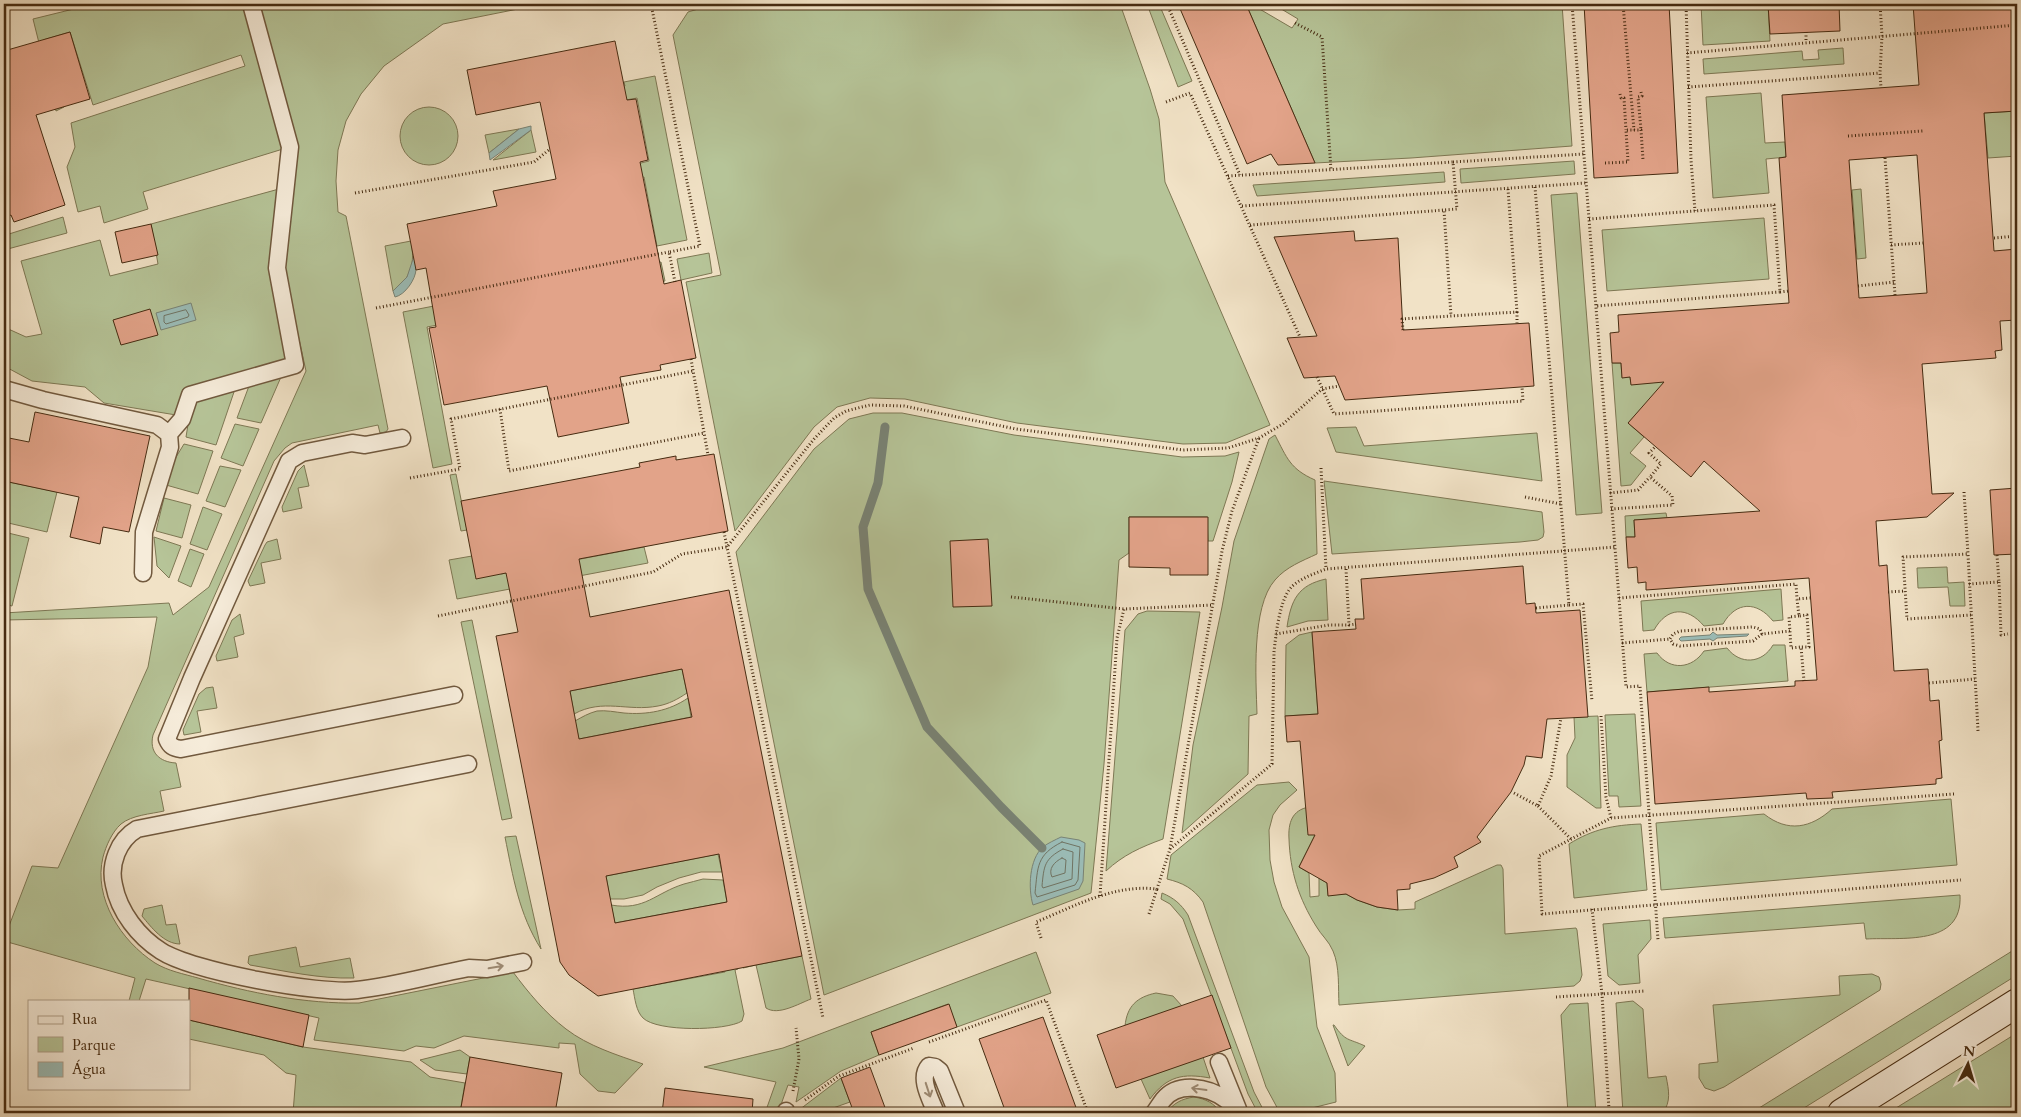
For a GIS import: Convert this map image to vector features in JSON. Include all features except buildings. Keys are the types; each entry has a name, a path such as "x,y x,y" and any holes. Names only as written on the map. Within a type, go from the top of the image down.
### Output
{"main road":[{"path":"1842,1113 2017,1003"}],"lane":[{"path":"143,573 144,532 170,448 170,434 182,419 190,395 295,365 277,268 290,147 250,4"},
{"path":"4,389 43,400 157,425 170,434"},
{"path":"402,438 365,445 352,443 302,453 289,461 192,678 167,739 174,748 181,749 454,695"},
{"path":"468,764 137,830 129,834 122,842 117,853 113,870 113,884 118,901 130,922 145,940 163,952 184,961 248,978 309,988 337,991 357,990 469,968 487,969 523,962"},
{"path":"1220,1062 1240,1113"},
{"path":"936,1113 924,1077 929,1066 940,1071 956,1113"},
{"path":"1154,1113 1164,1098 1179,1089 1199,1087 1227,1100 1240,1113"}],"path":[{"path":"376,308 700,246 651,4"},
{"path":"1167,4 1240,175"},
{"path":"1572,4 1626,688 1640,686 1658,940"},
{"path":"1622,4 1634,130"},
{"path":"1686,4 1691,160 1695,211"},
{"path":"1880,4 1882,36 1881,88"},
{"path":"1295,23 1322,37 1331,170"},
{"path":"1687,53 2017,25"},
{"path":"1806,32 1806,42"},
{"path":"1688,88 1880,73"},
{"path":"1620,94 1621,98 1638,97 1642,96 1641,92"},
{"path":"1166,102 1190,93 1300,337"},
{"path":"1638,97 1643,160"},
{"path":"1605,163 1628,162 1624,98"},
{"path":"1626,130 1641,130"},
{"path":"1848,136 1923,131"},
{"path":"355,193 534,162 550,149"},
{"path":"1228,176 1584,154"},
{"path":"1886,158 1895,296"},
{"path":"1250,225 1457,209 1453,162"},
{"path":"1242,206 1586,183"},
{"path":"1535,187 1569,605"},
{"path":"1508,188 1517,323"},
{"path":"1589,219 1774,205 1780,292"},
{"path":"1444,210 1451,316"},
{"path":"1994,238 2017,236"},
{"path":"1892,245 1923,242"},
{"path":"669,252 675,282"},
{"path":"1858,286 1894,282"},
{"path":"1596,306 1788,291"},
{"path":"1403,330 1402,319 1516,312"},
{"path":"691,359 708,455"},
{"path":"410,478 460,469 451,419 693,371"},
{"path":"1317,377 1334,414 1523,401 1522,387"},
{"path":"438,616 653,572 682,554 727,547 814,439 834,418 846,411 870,405 904,406 1016,429 1183,450 1228,448 1259,438 1283,424 1322,389 1339,386"},
{"path":"500,409 509,471 704,433"},
{"path":"1149,914 1170,849 1222,551 1232,511 1259,438"},
{"path":"1610,493 1638,490 1661,464 1649,453 1655,447"},
{"path":"1321,468 1326,569"},
{"path":"1612,509 1673,505 1672,496 1650,477"},
{"path":"1964,492 1978,731"},
{"path":"1526,497 1561,504"},
{"path":"724,532 823,1018"},
{"path":"1170,849 1272,764 1276,634 1281,611 1289,590 1306,576 1326,569 1615,547"},
{"path":"1968,554 1903,557 1907,619 1971,615"},
{"path":"1997,555 2001,635 2008,634"},
{"path":"1346,568 1349,625"},
{"path":"1970,584 1999,582"},
{"path":"1619,598 1796,584 1799,616"},
{"path":"1888,592 1905,591"},
{"path":"1010,597 1124,609 1213,605"},
{"path":"1797,599 1811,598"},
{"path":"1536,608 1583,604 1592,701"},
{"path":"1100,896 1117,638 1124,609"},
{"path":"1807,615 1810,623 1810,647 1791,648 1789,617 1799,616 1807,615"},
{"path":"1276,634 1329,625 1356,624"},
{"path":"1670,639 1673,634 1680,631 1753,626 1760,629 1762,634"},
{"path":"1670,639 1673,644 1680,646 1753,641 1762,634 1790,631"},
{"path":"1622,642 1670,639"},
{"path":"1801,648 1804,681"},
{"path":"1929,683 1975,680"},
{"path":"1601,716 1606,796 1611,818"},
{"path":"1538,806 1551,776 1561,718"},
{"path":"1514,793 1538,806 1571,839"},
{"path":"1954,794 1611,818 1539,856 1542,914 1961,880"},
{"path":"1041,938 1036,922 1119,889 1141,887 1157,889"},
{"path":"1592,909 1602,994 1610,1113"},
{"path":"1556,998 1645,991"}],"green space":[{"path":"94,4 243,4 283,149 143,192 148,209 104,223 100,206 78,212 67,167 75,147 71,123 245,66 241,55 93,105 70,32 43,40 64,107 56,111 33,19"},
{"path":"284,4 543,4 443,24 384,66 361,94 346,121 338,150 336,181 338,212 346,216 388,429 386,432 380,433 378,425 292,443 274,461 153,735 154,751 157,755 165,761 176,763 181,787 160,791 164,811 142,815 125,821 112,835 104,853 101,872 102,888 106,903 112,917 131,943 160,966 176,972 258,993 318,1002 359,1003 513,972 537,1002 566,1029 593,1045 643,1064 615,1093 598,1091 580,1074 575,1044 559,1043 559,1048 464,1036 434,1048 416,1046 404,1051 314,1040 319,1018 146,979 139,1000 129,1000 135,978 4,941 4,925 9,926 32,866 58,868 148,667 157,617 4,620 4,613 169,603 173,615 209,587 306,371 284,271 297,150 258,8"},
{"path":"715,4 1120,4 1159,119 1165,182 1270,425 1226,443 1183,444 1017,423 905,399 870,398 837,407 814,427 735,531 686,282 721,275 673,35 688,12"},
{"path":"1147,4 1159,4 1192,81 1178,87"},
{"path":"1246,4 1251,4 1292,28 1298,19 1273,4 1562,4 1572,146 1315,163"},
{"path":"1701,4 1768,4 1770,41 1703,45"},
{"path":"1843,48 1844,64 1704,74 1703,59 1802,51 1803,60 1819,59 1818,50"},
{"path":"655,76 687,240 657,246 644,177 635,178 633,165 649,161 637,98 620,101 617,88 625,86 624,82"},
{"path":"1761,93 1765,143 1785,142 1786,157 1766,159 1769,193 1713,198 1706,97"},
{"path":"429,107 440,109 453,120 458,136 456,147 445,160 429,165 418,163 405,152 400,136 402,125 413,112"},
{"path":"2017,111 2017,156 1988,158 1984,113"},
{"path":"519,129 489,153 485,135"},
{"path":"531,130 536,152 493,160"},
{"path":"1574,161 1575,174 1461,183 1460,169"},
{"path":"1444,172 1445,182 1257,196 1253,185"},
{"path":"279,189 289,360 183,389 176,415 104,403 85,387 32,381 4,366 4,327 26,337 42,334 21,261 100,240 110,276 158,264 151,224"},
{"path":"1861,189 1866,258 1857,259 1852,190"},
{"path":"1577,193 1602,513 1576,515 1551,195"},
{"path":"63,217 67,233 4,250 4,229 9,234"},
{"path":"1764,218 1769,279 1607,291 1602,230"},
{"path":"411,241 413,256 411,269 404,281 393,291 385,246"},
{"path":"709,253 712,273 681,280 677,259"},
{"path":"661,262 665,281 427,327 452,464 433,468 403,312"},
{"path":"1612,363 1621,363 1622,377 1630,377 1631,384 1764,375 1642,408 1628,423 1644,437 1630,453 1646,466 1631,485 1621,486"},
{"path":"281,377 261,423 237,418 249,386"},
{"path":"235,389 216,445 186,437 191,406 198,398"},
{"path":"873,413 902,413 1014,435 1182,457 1225,456 1239,452 1232,482 1213,541 1208,541 1207,517 1129,517 1129,553 1119,560 1104,764 1091,893 824,995 736,552 814,449 849,419"},
{"path":"235,424 259,429 243,466 221,458"},
{"path":"1356,427 1364,446 1537,433 1542,481 1336,452 1327,428"},
{"path":"1275,435 1290,462 1300,472 1315,480 1317,554 1279,575 1267,592 1262,607 1258,625 1256,663 1257,714 1249,716 1248,774 1182,833 1193,745 1234,541 1269,439"},
{"path":"184,444 213,451 198,494 166,485 173,462"},
{"path":"304,465 309,486 298,488 302,508 283,512 282,507 298,471"},
{"path":"220,466 241,470 225,507 206,501"},
{"path":"456,474 467,530 461,531 450,475"},
{"path":"4,481 57,492 47,532 4,522"},
{"path":"1324,481 1542,512 1543,537 1538,540 1520,542 1332,554"},
{"path":"164,498 191,505 182,538 156,531"},
{"path":"203,507 222,514 207,550 190,544"},
{"path":"1666,513 1667,518 1634,520 1635,537 1626,537 1625,516"},
{"path":"4,532 29,538 12,606 4,604"},
{"path":"154,537 181,546 169,578 157,566"},
{"path":"277,539 281,559 261,563 265,583 250,586 248,581 265,545 267,542"},
{"path":"644,547 648,563 457,599 449,560 472,556 501,574"},
{"path":"190,549 204,554 191,587 178,581"},
{"path":"1947,567 1948,583 1964,582 1965,606 1950,606 1948,587 1918,588 1917,568"},
{"path":"1326,579 1328,620 1308,621 1287,627 1291,609 1302,590 1309,585"},
{"path":"1781,589 1783,620 1773,621 1767,614 1754,607 1747,606 1734,611 1723,624 1704,626 1691,615 1678,612 1671,613 1665,617 1654,630 1643,631 1641,601"},
{"path":"1147,611 1200,612 1163,839 1133,852 1119,860 1106,871 1125,630 1138,614"},
{"path":"240,614 244,634 234,637 238,657 217,661 216,656 232,620"},
{"path":"472,620 512,818 502,820 461,622"},
{"path":"1312,632 1318,714 1285,716 1286,645 1299,635"},
{"path":"1773,645 1785,645 1788,681 1647,692 1644,654 1657,653 1668,663 1681,666 1693,661 1704,651 1727,648 1732,654 1744,660 1757,659 1763,656"},
{"path":"682,669 687,693 670,703 636,708 595,707 574,714 570,691"},
{"path":"213,687 217,708 197,711 201,732 184,735 183,730 199,694 206,688"},
{"path":"688,698 691,717 579,739 575,721 591,713 607,711 649,713 673,706"},
{"path":"1635,714 1641,806 1619,807 1618,796 1609,796 1605,715"},
{"path":"1598,716 1601,808 1596,808 1567,787 1567,755 1575,738 1574,717"},
{"path":"1289,782 1297,790 1280,805 1273,815 1269,830 1270,860 1274,882 1282,907 1309,957 1317,1027 1335,1073 1336,1102 1292,1113 1280,1113 1266,1087 1203,902 1187,887 1167,879 1171,855 1257,785"},
{"path":"1951,799 1957,865 1661,890 1656,823 1764,814 1782,824 1799,826 1816,820 1832,809"},
{"path":"1309,807 1322,821 1299,867 1309,873 1310,897 1319,896 1319,878 1327,883 1328,895 1346,894 1377,907 1398,910 1415,909 1415,902 1497,865 1501,865 1503,869 1505,934 1576,928 1582,975 1580,981 1574,986 1339,1005 1338,971 1335,957 1331,947 1305,906 1296,884 1291,862 1290,823 1295,814"},
{"path":"1641,824 1647,890 1574,898 1569,844 1604,829 1622,825"},
{"path":"516,836 541,949 533,936 522,909 511,866 505,837"},
{"path":"718,854 722,872 701,872 679,878 643,895 624,899 610,899 606,876"},
{"path":"703,879 723,880 727,902 615,923 611,905 633,906 686,883"},
{"path":"1162,893 1177,902 1188,915 1254,1092 1265,1113 1258,1113 1248,1094 1183,919 1170,904 1161,899"},
{"path":"1960,895 1958,912 1952,924 1941,931 1927,936 1866,939 1864,923 1665,938 1663,918"},
{"path":"162,905 166,925 176,924 180,944 163,938 142,916 144,909"},
{"path":"745,905 756,965 743,968 731,908"},
{"path":"726,909 738,969 735,970 744,1014 742,1021 722,1027 676,1028 651,1023 643,1018 637,1008 633,989 725,972 713,911"},
{"path":"1650,920 1651,939 1638,955 1640,983 1619,985 1608,976 1603,924"},
{"path":"296,947 300,967 350,958 354,978 302,974 250,965 248,963 249,956"},
{"path":"2017,948 2017,975 1796,1113 1751,1113"},
{"path":"1036,952 1051,993 957,1027 948,1004 871,1032 879,1055 841,1071 796,1102 799,1087 788,1085 778,1113 765,1113 776,1082 704,1067 783,1048"},
{"path":"802,956 811,999 782,1010 776,1011 766,1008 756,965"},
{"path":"1872,974 1879,977 1880,990 1724,1087 1714,1091 1705,1088 1699,1078 1699,1064 1718,1062 1713,1005 1840,995 1839,976"},
{"path":"1156,993 1173,996 1182,1006 1125,1026 1128,1013 1134,1004 1143,997"},
{"path":"1633,1001 1643,1009 1648,1078 1666,1076 1669,1096 1663,1113 1623,1113 1616,1003"},
{"path":"1588,1003 1596,1113 1568,1113 1561,1015 1570,1004"},
{"path":"190,1020 303,1047 411,1062 430,1077 465,1083 460,1113 293,1113 296,1075 286,1073 264,1055 190,1039"},
{"path":"1333,1025 1345,1037 1365,1046 1348,1066"},
{"path":"2017,1033 2017,1113 1888,1113"},
{"path":"460,1050 470,1057 467,1074 435,1070 420,1060"},
{"path":"1203,1057 1210,1078 1184,1076 1176,1078 1163,1085 1150,1099 1141,1079"},
{"path":"841,1078 850,1102 819,1113 795,1113"},
{"path":"1194,1097 1209,1102 1221,1113 1166,1113 1178,1102"}],"water":[{"path":"531,126 531,130 490,160 489,153 519,129"},
{"path":"414,256 416,273 406,290 395,297 393,291 407,277"},
{"path":"191,303 196,320 161,330 156,313"},
{"path":"1713,632 1717,635 1749,634 1747,636 1717,638 1713,641 1710,639 1681,641 1679,639 1681,637 1710,635"},
{"path":"1061,837 1085,843 1083,881 1079,889 1033,905 1030,891 1032,866 1038,852 1043,847"}],"waterway":[{"path":"885,427 878,483 863,527 868,589 927,727 1042,848"}]}
